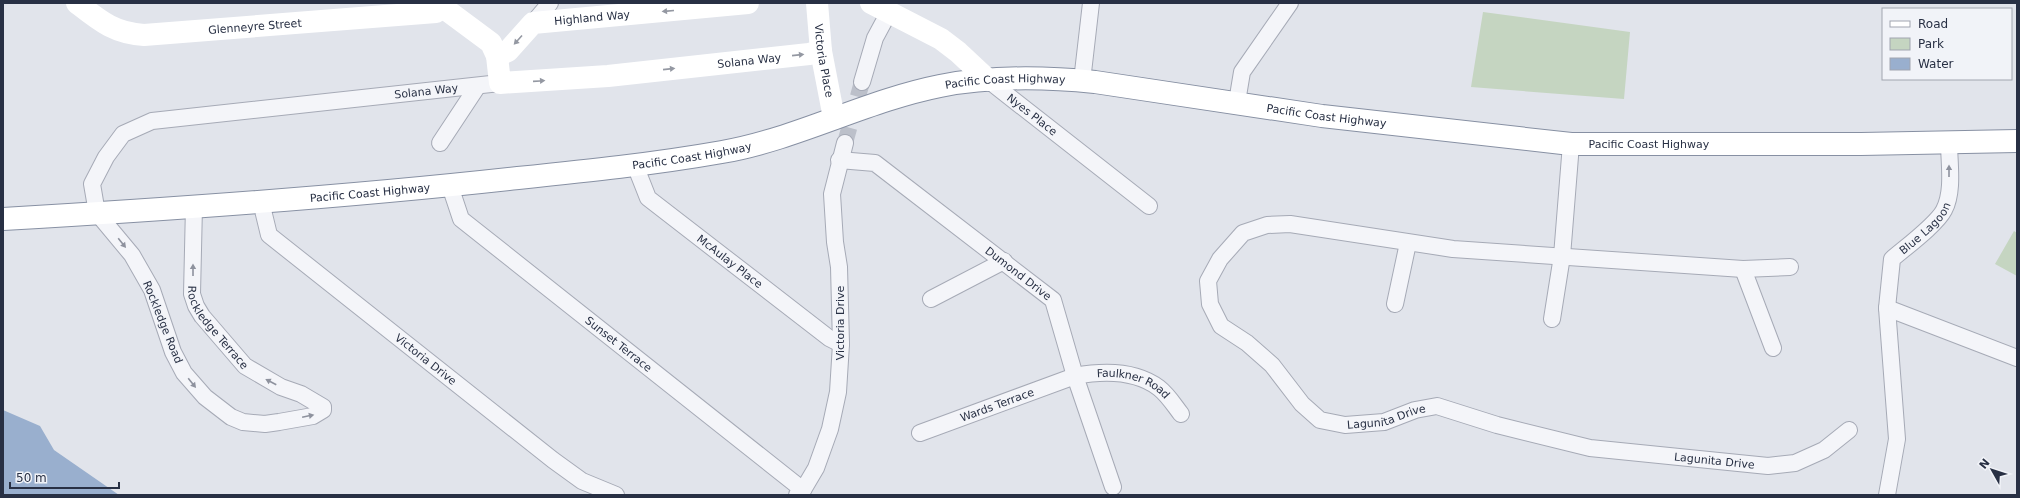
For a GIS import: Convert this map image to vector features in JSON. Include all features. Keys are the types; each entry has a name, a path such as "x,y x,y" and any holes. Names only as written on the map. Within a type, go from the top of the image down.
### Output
{"main road":[{"name":"Glenneyre Street","path":"77,3 106,25 127,34 144,35 436,12 439,5"},
{"name":"Highland Way","path":"533,23 748,3"},
{"name":"Victoria Place","path":"817,3 821,51 834,118"},
{"path":"439,5 491,44 497,56 500,83"},
{"name":"Nyes Place","path":"880,8 941,39 958,52 988,80"},
{"path":"497,56 508,51 533,23"},
{"name":"Solana Way","path":"500,83 608,76 809,54 821,51"},
{"name":"Pacific Coast Highway","path":"3,218 261,202 450,186 635,165 725,152 794,133 834,118 940,86 988,80 1082,81 1237,102 1322,116 1571,144 2017,141"}],"street":[{"path":"533,23 550,3"},
{"path":"1082,81 1090,3"},
{"path":"1237,102 1242,72 1290,3"},
{"path":"862,82 875,38 880,8"},
{"name":"Nyes Place","path":"988,80 1149,206"},
{"name":"Solana Way","path":"97,213 92,184 106,157 123,134 152,121 477,87 500,83"},
{"path":"440,143 477,87"},
{"name":"Blue Lagoon","path":"1887,495 1897,439 1887,308 1892,259 1936,222 1944,210 1948,199 1949,142"},
{"name":"Victoria Drive","path":"800,492 816,468 830,429 838,392 841,344 839,267 835,242 832,194 839,160 845,143"},
{"path":"1552,319 1562,256 1571,144"},
{"name":"Dumond Drive","path":"839,160 874,163 1053,300 1075,376 1113,487"},
{"name":"McAulay Place","path":"635,165 648,198 829,338 841,344"},
{"name":"Sunset Terrace","path":"450,186 461,219 800,492"},
{"name":"Victoria Drive","path":"261,202 269,235 553,460 582,481 616,495"},
{"name":"Rockledge Terrace","path":"194,206 192,294 196,306 202,316 251,370 281,388 319,403"},
{"name":"Rockledge Road","path":"97,213 132,256 152,290 173,352 184,373 205,397 231,417 243,422 265,424 313,416 323,410 323,407 319,403"},
{"name":"Lagunita Drive","path":"1790,267 1743,269 1453,249 1290,224 1259,227 1244,233 1220,259 1208,281 1210,304 1221,326 1252,347 1272,365 1302,404 1320,420 1345,425 1384,422 1415,410 1437,406 1497,425 1590,448 1768,466 1795,463 1824,450 1849,430"},
{"path":"1395,304 1408,243"},
{"path":"931,298 1004,261"},
{"path":"1743,269 1772,348"},
{"path":"1887,308 2017,358"},
{"name":"Faulkner Road","path":"1075,376 1093,373 1119,374 1134,377 1159,388 1181,414"},
{"name":"Wards Terrace","path":"920,433 1075,376"}],"green space":[{"path":"1483,12 1630,32 1624,99 1471,87"},
{"path":"2014,231 2017,233 2017,276 1995,264"}],"water":[{"path":"3,410 40,426 54,450 119,495 3,495"}],"tunnel":[{"path":"845,143 862,82"}]}
